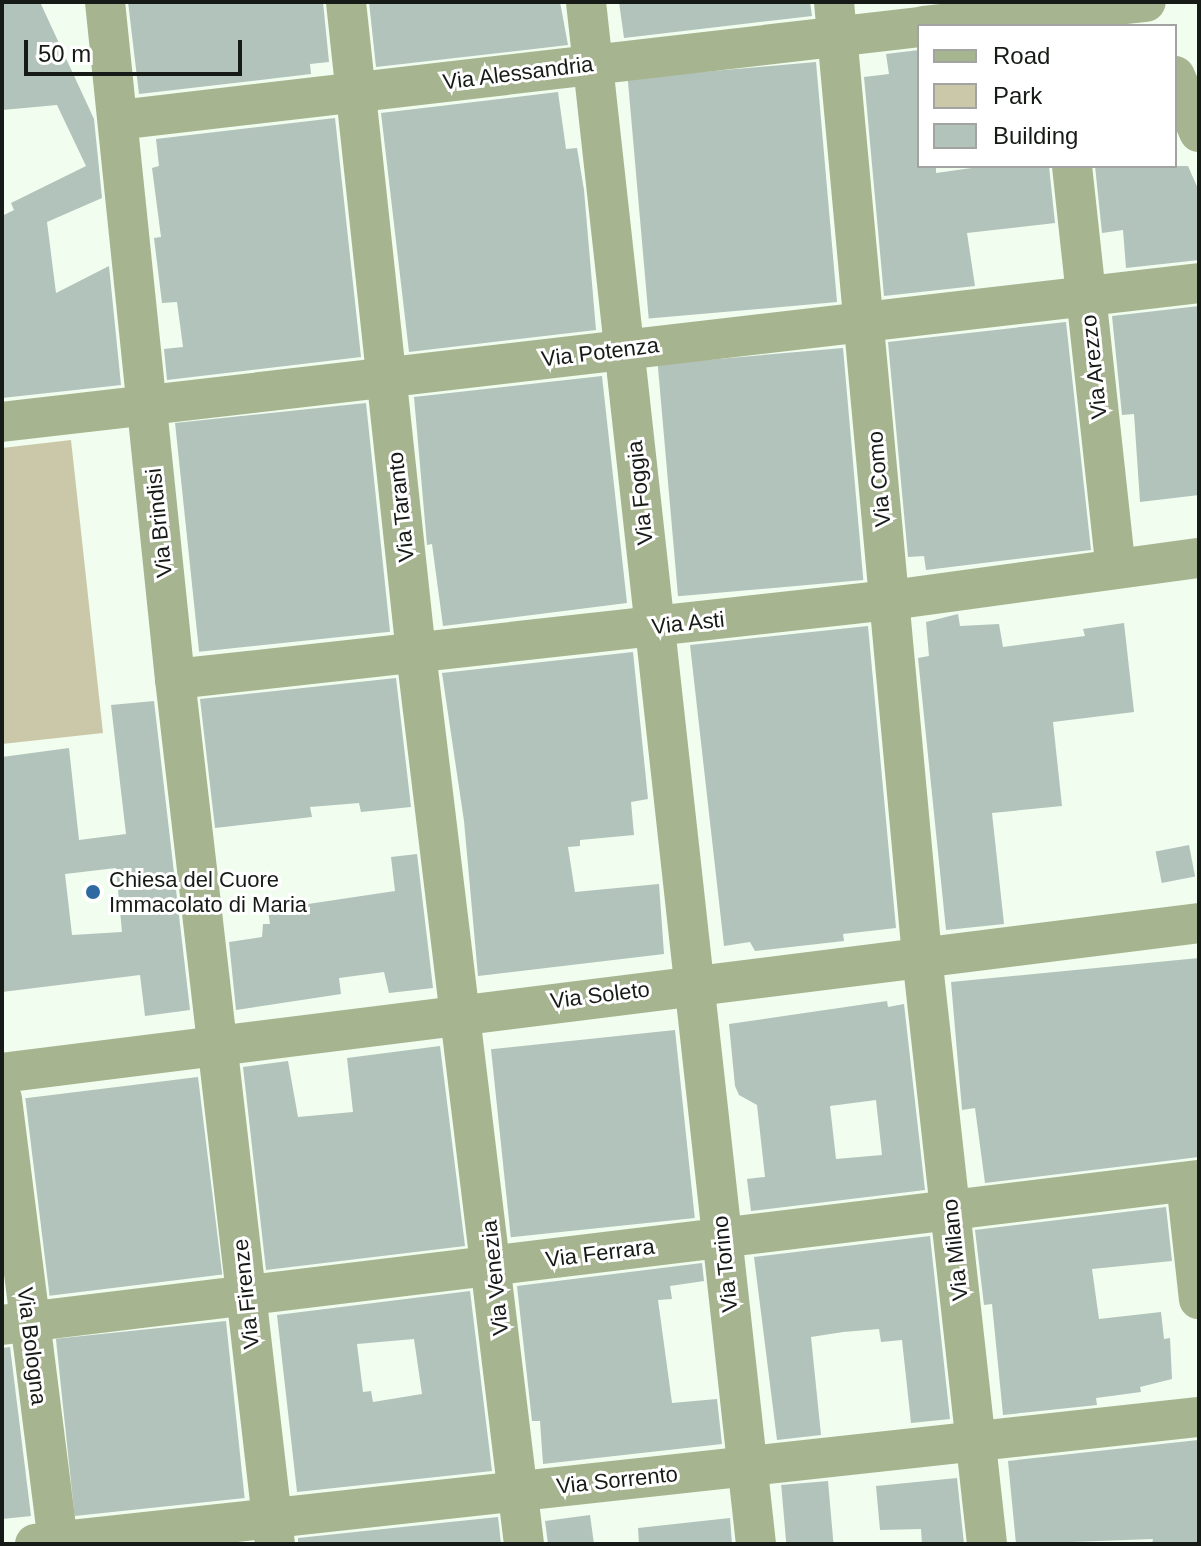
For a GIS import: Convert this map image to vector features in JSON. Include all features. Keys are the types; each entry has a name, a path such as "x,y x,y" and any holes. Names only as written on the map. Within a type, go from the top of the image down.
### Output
{"street":[{"name":"Via Brindisi","path":"105,2 175,679 219,1043"},
{"name":"Via Taranto","path":"346,2 389,377 416,653 461,1012"},
{"name":"Via Foggia","path":"586,2 696,983"},
{"name":"Via Alessandria","path":"956,24 1056,18 1144,2"},
{"path":"1144,2 1153,24"},
{"name":"Via Alessandria","path":"118,120 593,65 836,19 917,26"},
{"name":"Via Como","path":"836,19 922,956"},
{"path":"1177,81 1199,132"},
{"name":"Via Arezzo","path":"1072,168 1116,569"},
{"name":"Via Potenza","path":"2,422 1199,283"},
{"name":"Via Asti","path":"175,679 891,600 1199,558"},
{"name":"Via Soleto","path":"2,1073 461,1012 1199,923"},
{"name":"Via Milano","path":"922,956 987,1544"},
{"name":"Via Torino","path":"696,983 756,1544"},
{"name":"Via Venezia","path":"461,1012 494,1266 524,1544"},
{"name":"Via Firenze","path":"219,1043 245,1296 274,1531"},
{"name":"Via Bologna","path":"2,1099 16,1324 51,1543"},
{"path":"1192,1181 1199,1299"},
{"name":"Via Ferrara","path":"16,1324 1192,1181"},
{"name":"Via Sorrento","path":"51,1543 274,1531 517,1491 1199,1417"}],"green space":[{"path":"71,440 103,733 2,744 2,448"}],"building":[{"path":"2,2 40,2 94,119 102,198 47,222 56,293 109,266 121,385 2,398 2,216 14,210 11,203 86,166 57,105 2,110"},
{"path":"128,2 323,2 329,62 310,64 311,74 139,94"},
{"path":"369,2 560,2 568,45 376,67"},
{"path":"619,2 810,2 812,16 624,38"},
{"path":"917,50 917,168 936,168 936,173 972,168 1049,168 1055,223 967,233 975,286 884,296 864,77 889,74 886,54"},
{"path":"816,62 837,302 649,319 628,78"},
{"path":"558,92 566,149 577,148 584,190 596,330 409,352 381,113"},
{"path":"335,118 361,357 167,380 164,349 183,347 177,302 162,303 154,238 161,237 152,168 159,166 156,139"},
{"path":"1188,166 1199,191 1199,260 1126,268 1123,230 1102,233 1095,168"},
{"path":"1199,306 1199,495 1140,502 1134,414 1122,415 1112,316"},
{"path":"1066,322 1091,550 926,570 924,556 908,557 888,342"},
{"path":"843,348 863,580 678,596 658,364"},
{"path":"602,376 627,603 443,626 432,544 427,545 414,397"},
{"path":"366,403 390,632 199,652 175,423"},
{"path":"958,614 960,626 999,624 1003,647 1085,636 1083,629 1124,623 1134,712 1053,722 1062,806 992,813 1004,924 946,930 918,658 929,656 926,622"},
{"path":"868,626 896,928 843,934 844,941 755,951 750,942 724,946 690,645"},
{"path":"633,652 648,799 631,802 634,835 580,840 580,846 568,847 575,892 659,884 664,954 478,976 464,821 442,673"},
{"path":"396,678 411,807 361,812 359,803 310,807 312,817 215,828 200,699"},
{"name":"Chiesa del Cuore Immacolato di Maria","path":"154,701 190,1010 145,1016 140,975 2,992 2,757 69,748 79,840 126,834 111,705","holes":["116,868 122,932 72,935 65,874"]},
{"path":"1189,845 1195,876 1162,883 1156,851"},
{"path":"417,854 433,988 389,993 384,972 339,978 341,994 236,1010 229,942 262,937 263,924 270,924 268,910 395,891 391,857"},
{"path":"1199,958 1199,1157 985,1183 975,1108 962,1110 951,982"},
{"path":"887,1001 888,1007 904,1004 925,1190 751,1211 747,1179 765,1177 757,1105 739,1095 735,1086 729,1024","holes":["876,1100 882,1155 836,1159 830,1106"]},
{"path":"675,1030 695,1218 511,1237 491,1049"},
{"path":"440,1046 465,1246 266,1270 243,1067 288,1061 298,1117 353,1112 347,1058"},
{"path":"198,1077 222,1275 50,1296 25,1098"},
{"path":"1166,1207 1172,1261 1092,1269 1099,1319 1161,1312 1164,1339 1170,1338 1172,1379 1140,1387 1141,1392 1096,1398 1097,1405 1003,1415 992,1304 984,1305 975,1230"},
{"path":"930,1236 950,1419 911,1423 902,1340 881,1342 879,1329 843,1332 811,1337 821,1435 777,1440 754,1257"},
{"path":"702,1263 704,1281 670,1286 672,1299 658,1300 672,1403 717,1399 722,1444 543,1464 540,1421 532,1421 517,1286"},
{"path":"470,1291 492,1471 297,1492 277,1315","holes":["414,1339 422,1394 373,1402 371,1391 363,1392 357,1344"]},
{"path":"226,1321 245,1498 75,1516 56,1339"},
{"path":"10,1347 31,1516 2,1519 2,1348"},
{"path":"1198,1440 1199,1544 1152,1544 1153,1539 1016,1544 1008,1461"},
{"path":"957,1478 964,1544 922,1544 921,1529 880,1530 876,1486"},
{"path":"828,1481 833,1544 786,1544 781,1485"},
{"path":"590,1515 594,1544 548,1544 545,1521"},
{"path":"498,1517 501,1544 298,1544 298,1538"},
{"path":"730,1518 732,1544 639,1544 638,1528"}],"place":[{"name":"Chiesa del Cuore Immacolato di Maria","path":"93,892"}]}
